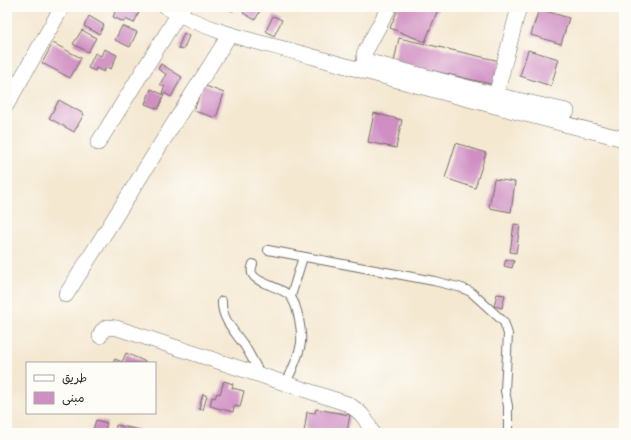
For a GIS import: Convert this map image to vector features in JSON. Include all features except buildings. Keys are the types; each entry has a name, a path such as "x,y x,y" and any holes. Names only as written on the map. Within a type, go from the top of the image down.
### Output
{"street":[{"path":"7,104 62,7"},
{"path":"389,7 364,54 366,61 496,95 567,111"},
{"path":"496,95 519,7"},
{"path":"98,143 176,10 230,34 366,72 624,139"},
{"path":"66,295 230,34"},
{"path":"100,336 102,331 107,327 117,328 348,404 365,417 372,433"}],"lane":[{"path":"268,250 441,283 471,292 504,322 508,334 506,391 508,406 508,433"},
{"path":"291,296 303,257"},
{"path":"253,264 251,269 253,275 259,280 276,287 291,296 295,303 301,343 286,384"},
{"path":"222,301 222,308 225,317 231,328 244,345 261,376"}]}
